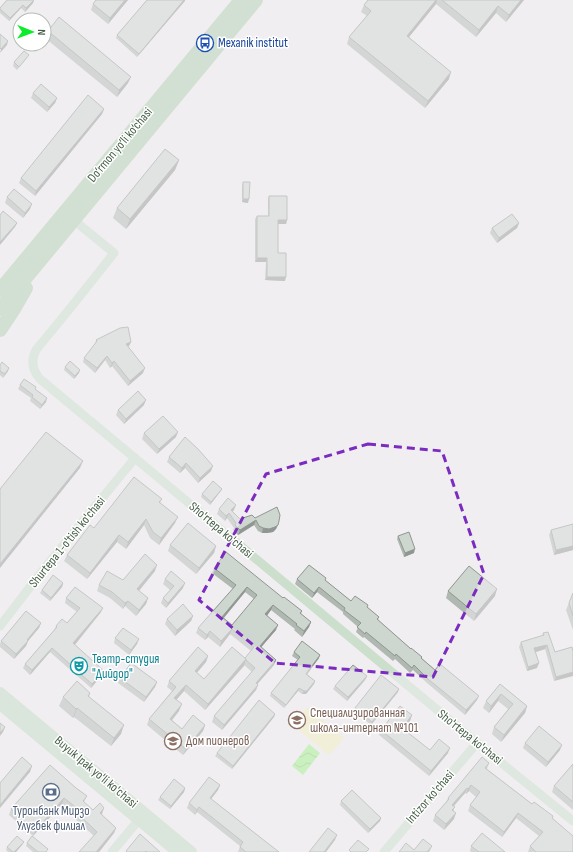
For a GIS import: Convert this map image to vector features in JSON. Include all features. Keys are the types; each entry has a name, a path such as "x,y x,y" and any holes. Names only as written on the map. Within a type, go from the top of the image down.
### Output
{"main road":[{"name":"Do‘rmon yo‘li ko‘chasi","path":"0,309 40,251 241,0"},
{"name":"Do‘rmon yo‘li ko‘chasi","path":"69,216 238,23 256,0"},
{"name":"Do‘rmon yo‘li ko‘chasi","path":"0,290 40,251"},
{"path":"0,276 40,251"},
{"path":"0,330 14,309 40,251"},
{"name":"Buyuk Ipak yo'li ko'chasi","path":"0,692 142,816 178,852"},
{"name":"Buyuk Ipak yo'li ko'chasi","path":"0,704 142,816 191,852"}],"street":[{"name":"Sho'rtepa ko'chasi","path":"69,216 114,253 36,350 33,357 33,368 37,376 573,820"},
{"name":"Shurtepa 1-o'tish ko'chasi","path":"0,626 47,565 135,458"},
{"name":"Intizor ko'chasi","path":"384,852 477,742"},
{"path":"112,852 142,816"}],"highlighted area":[{"path":"368,444 442,451 484,574 433,677 275,663 199,600 266,474"}],"shaded area":[{"path":"308,707 344,738 329,755 293,725"}],"water":[{"path":"309,744 320,753 303,775 292,766"}],"building":[{"path":"7,0 34,0 26,8 23,5 16,12 12,12 12,16 10,18 0,8"},
{"path":"96,0 125,0 110,18 93,4"},
{"path":"147,0 184,0 139,54 117,35"},
{"path":"368,0 436,0 407,36 451,72 428,101 349,37 371,11 364,5"},
{"path":"442,0 521,0 509,15 498,6 479,30"},
{"path":"59,17 131,77 119,90 52,34 52,26"},
{"path":"0,34 8,41 1,49 0,48"},
{"path":"23,52 29,55 19,67 14,62"},
{"path":"41,84 57,98 49,107 33,93"},
{"path":"88,95 104,109 36,191 21,178"},
{"path":"165,149 179,160 130,219 117,208"},
{"path":"243,182 250,182 249,199 243,199"},
{"path":"14,189 32,204 25,213 7,197"},
{"path":"269,196 287,196 287,220 278,220 278,253 286,253 286,277 267,277 267,258 257,258 257,216 269,216"},
{"path":"3,211 17,223 0,242 0,215"},
{"path":"512,214 519,223 499,238 492,228"},
{"path":"128,327 131,342 126,344 145,368 130,381 114,361 112,363 107,356 97,368 84,358 97,341 96,340 120,328"},
{"path":"70,361 80,370 75,376 65,367"},
{"path":"2,362 9,368 5,374 0,371 0,365"},
{"path":"24,379 36,387 35,389 47,398 42,405 32,397 33,395 20,385"},
{"path":"138,391 146,400 126,419 118,410"},
{"path":"163,416 178,432 159,449 144,433"},
{"path":"46,432 83,461 0,564 0,489"},
{"path":"185,437 213,466 200,478 186,463 182,468 169,457"},
{"path":"134,477 162,499 159,502 178,517 161,538 153,532 146,519 128,542 119,535 90,573 67,555 90,525 94,528"},
{"path":"213,481 222,489 211,502 202,494"},
{"path":"228,498 236,505 231,510 240,519 252,515 255,518 277,507 280,515 278,525 269,529 263,528 259,526 256,520 240,530 235,525 236,523 229,513 226,516 219,509"},
{"path":"188,523 216,546 199,568 170,545"},
{"path":"573,524 573,546 556,550 551,530"},
{"path":"409,532 415,549 405,553 398,536"},
{"path":"226,552 283,598 284,597 302,611 300,613 311,622 304,631 273,605 265,614 278,625 260,646 276,660 256,683 258,685 224,725 214,716 255,668 245,658 254,647 232,629 221,641 210,631 207,635 198,628 236,585 214,568","holes":["247,587 257,595 232,625 222,617"]},
{"path":"145,554 157,565 137,589 148,598 139,610 128,601 125,603 112,592 99,585 107,571 123,580"},
{"path":"309,565 351,601 355,596 368,605 367,607 379,617 377,619 435,670 440,664 479,696 466,710 428,679 414,665 412,668 366,632 365,634 357,627 361,623 344,610 345,608 319,587 314,593 297,579"},
{"path":"469,566 497,589 476,614 448,591"},
{"path":"171,571 185,583 168,603 163,598 174,586 165,579"},
{"path":"53,575 63,583 51,598 42,590"},
{"path":"75,587 103,608 73,643 104,671 92,684 52,648 32,670 25,664 57,627 56,626 62,619 67,623 80,608 66,598"},
{"path":"573,593 573,616 569,603"},
{"path":"183,604 193,616 177,630 167,619"},
{"path":"26,611 41,623 16,654 1,641"},
{"path":"123,628 139,639 131,650 115,638"},
{"path":"548,632 555,652 572,647 573,672 556,677 547,645 534,648 539,663 528,667 521,642 544,635 543,633"},
{"path":"302,641 320,655 306,674 315,681 307,691 299,688 286,705 271,693 300,657 294,652"},
{"path":"198,647 208,656 195,671 204,679 232,647 246,659 208,704 186,685 174,698 182,704 170,719 182,729 193,715 205,725 186,749 149,719 176,687 169,681"},
{"path":"131,663 157,682 146,697 120,678"},
{"path":"353,665 367,676 348,697 335,686"},
{"path":"381,675 399,689 372,722 355,708"},
{"path":"77,681 90,693 88,696 124,725 114,738 77,708 76,709 63,697"},
{"path":"500,684 527,706 504,735 494,727 513,704 501,694 491,706 486,701"},
{"path":"259,700 275,714 233,766 217,753"},
{"path":"400,706 412,715 402,728 430,750 439,739 450,748 431,771 381,730"},
{"path":"0,723 5,727 0,733"},
{"path":"539,726 562,745 548,762 525,743"},
{"path":"22,757 32,766 0,805 0,783"},
{"path":"482,757 489,763 485,768 532,804 534,802 553,816 552,818 573,836 573,852 536,852 530,846 543,832 518,813 504,832 470,805 480,792 471,785 452,805 455,807 452,810 456,813 446,824 435,815"},
{"path":"573,764 573,802 554,786"},
{"path":"50,765 87,796 83,801 93,810 100,803 104,808 100,813 116,828 96,852 79,852 97,832 76,812 79,810 64,798 35,831 11,809"},
{"path":"209,777 220,785 210,798 279,852 246,852 240,847 243,842 199,807 197,810 189,803"},
{"path":"174,779 185,788 171,806 160,797"},
{"path":"352,790 381,818 370,829 341,801"},
{"path":"328,828 337,835 324,852 309,852"},
{"path":"482,833 505,852 479,852 471,846"},
{"path":"140,834 160,852 127,852 126,851"},
{"path":"17,836 24,842 13,852 7,847"},
{"path":"32,836 48,849 46,852 38,852 27,843"},
{"path":"423,839 432,846 427,852 399,852 406,843 414,850"},
{"path":"358,840 369,849 366,852 351,852 349,850"}],"place":[{"name":"Mexanik institut","path":"205,43"},
{"name":"Театр-студия \"Дийдор\"","path":"79,666"},
{"name":"Специализированная школа-интернат №101","path":"297,720"},
{"name":"Дом пионеров","path":"173,741"},
{"name":"Туронбанк Мирзо Улугбек филиал","path":"51,792"}]}
